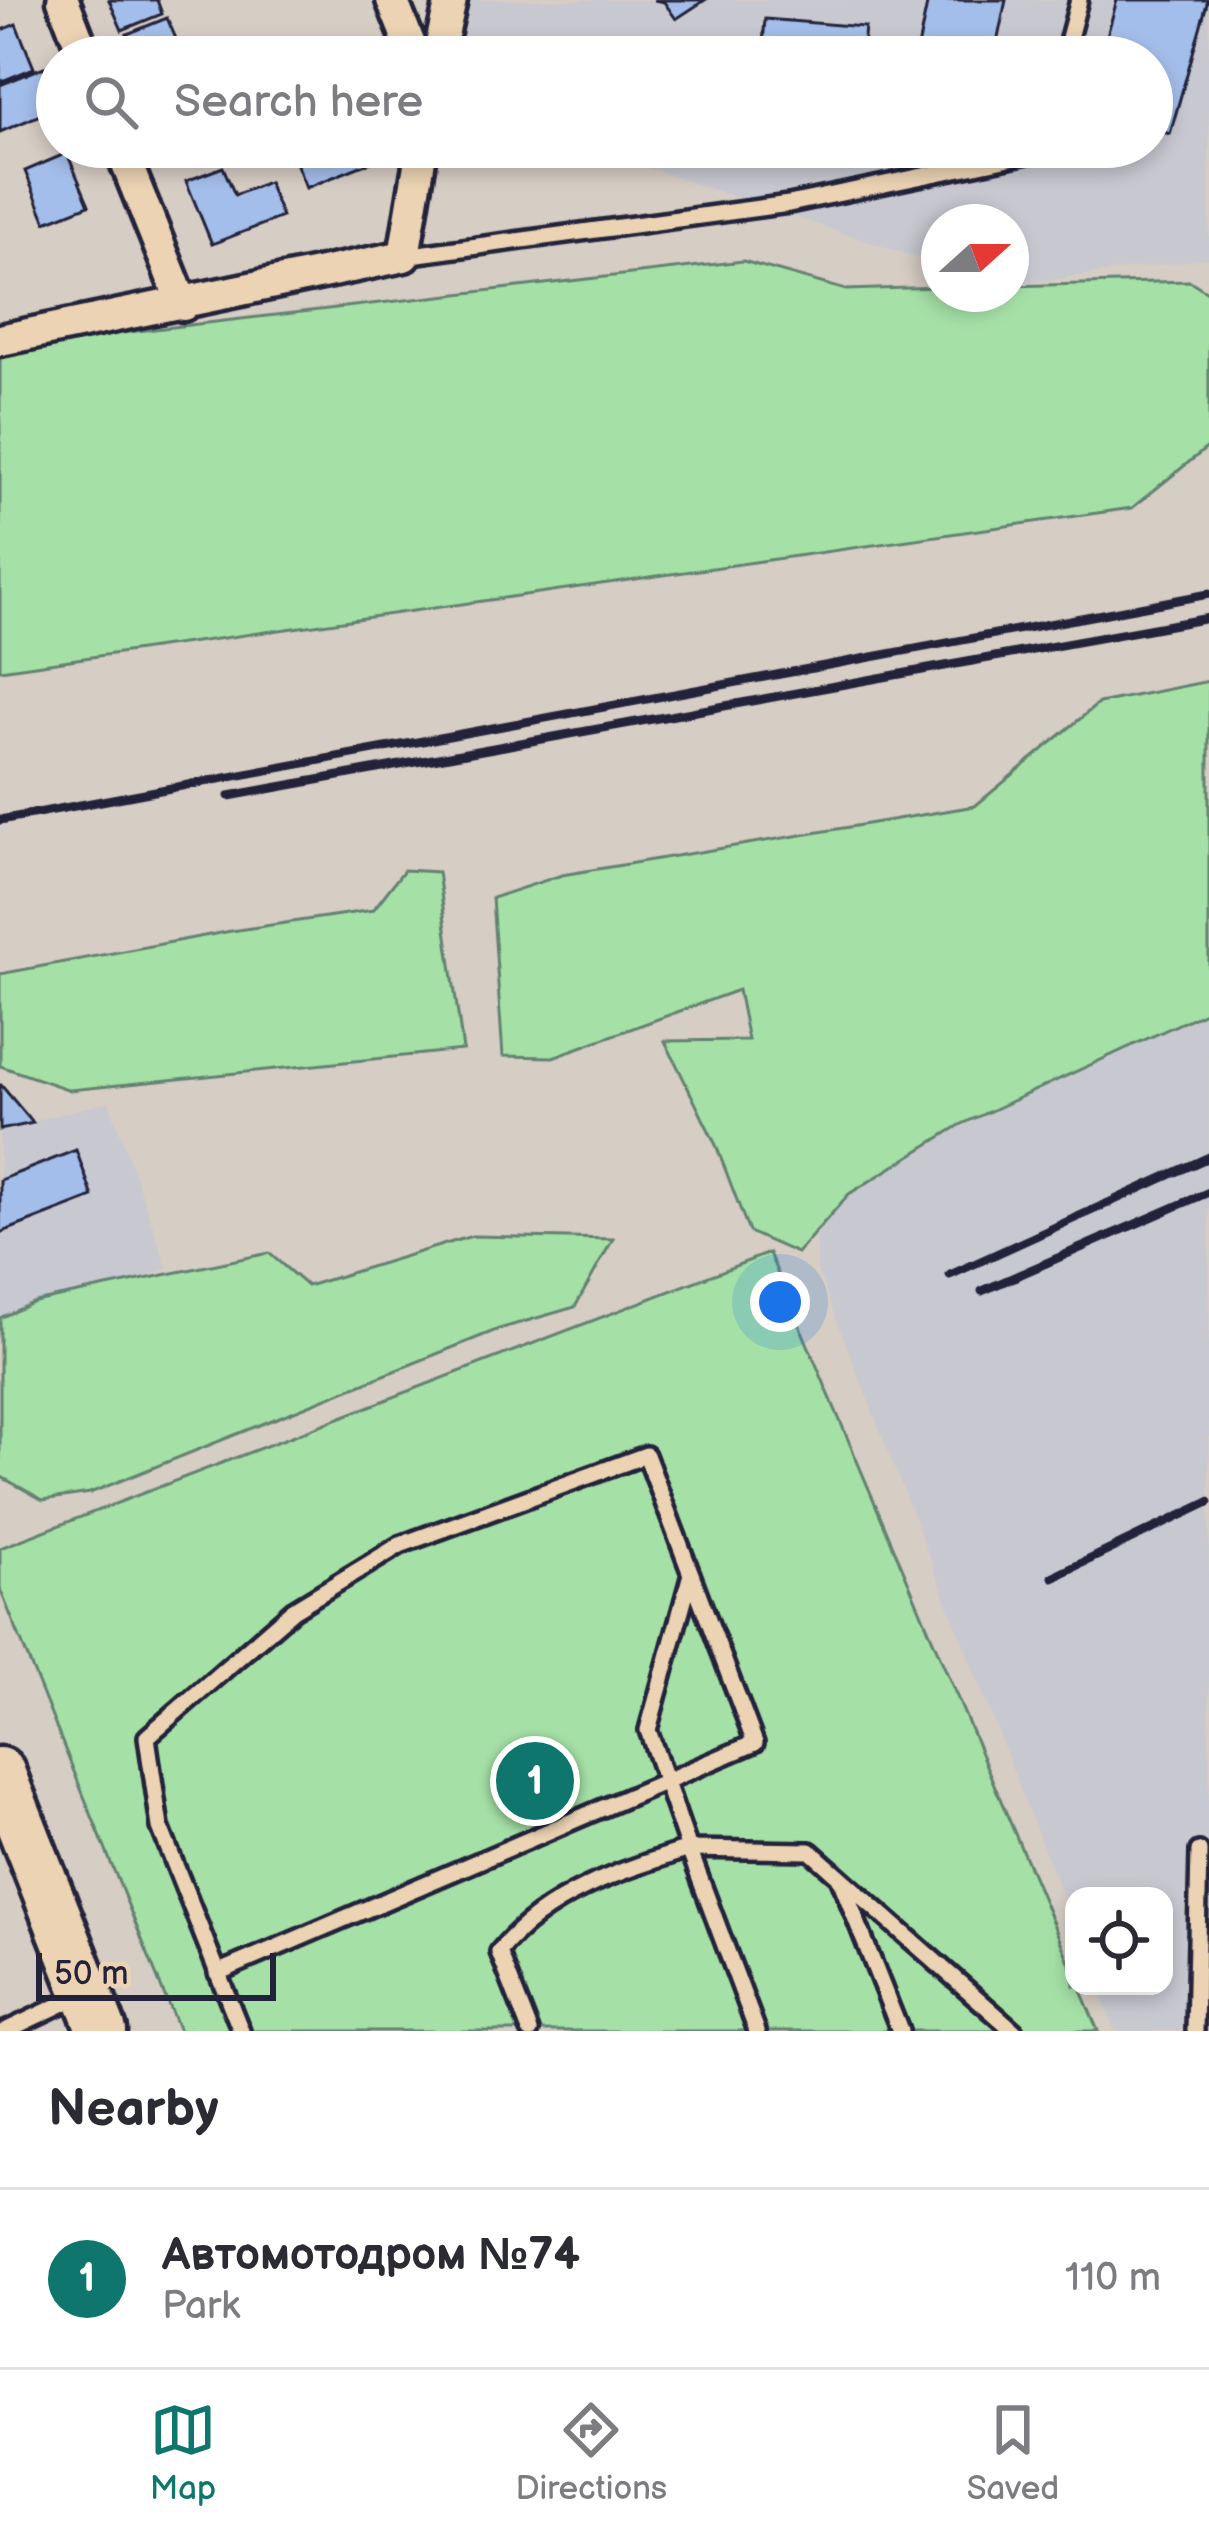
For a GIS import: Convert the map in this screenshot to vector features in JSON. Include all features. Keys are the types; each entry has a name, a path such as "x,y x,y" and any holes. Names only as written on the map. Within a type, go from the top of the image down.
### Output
{"main road":[{"path":"0,1772 95,2012"}],"street":[{"path":"62,0 77,36"},
{"path":"392,0 407,36"},
{"path":"443,36 451,0"},
{"path":"129,168 183,304"},
{"path":"0,340 404,256 419,168"}],"lane":[{"path":"1070,36 1079,0"},
{"path":"404,256 789,204 961,168"},
{"path":"218,1973 755,1743 646,1455 400,1545 293,1610 147,1737 160,1827 241,2031"},
{"path":"691,1574 648,1730 757,2031"},
{"path":"530,2031 499,1952 519,1927 614,1873 689,1849 810,1851 1014,2031"},
{"path":"1195,2031 1198,1851"},
{"path":"839,1876 900,2031"},
{"path":"5,2031 95,2012"}],"shaded area":[{"path":"467,0 1209,0 1209,258 1029,283 1029,204 921,204 921,259 649,168 1173,168 1173,36 459,36"},
{"path":"1209,955 1209,2031 1115,2031 1101,1995 1173,1995 1173,1887 1065,1887 1065,1903 817,1269 817,1205"},
{"path":"109,1102 167,1268 86,1302 0,1373 0,1130"}],"green space":[{"path":"743,261 846,290 921,288 921,312 1029,312 1029,285 1190,281 1209,293 1209,446 1132,508 0,670 0,347"},
{"path":"1209,681 1209,1010 960,1125 849,1194 797,1253 749,1232 716,1145 665,1041 748,1040 738,990 553,1057 503,1056 492,898 562,875 975,806 1099,703"},
{"path":"404,870 438,872 463,1050 70,1090 0,1066 0,974 373,910"},
{"path":"472,1236 613,1239 575,1307 499,1329 90,1493 43,1500 0,1476 0,1318 35,1302 269,1253 307,1286"},
{"path":"769,1253 1065,1952 1065,1995 1083,1995 1098,2031 179,2031 0,1589 0,1548"}],"building":[{"path":"109,0 157,0 162,14 122,30"},
{"path":"654,0 705,0 676,19 664,2"},
{"path":"928,0 1006,0 998,36 920,36"},
{"path":"1117,0 1208,0 1173,123 1173,36 1107,36"},
{"path":"167,18 175,36 128,36"},
{"path":"765,19 865,27 864,36 764,36"},
{"path":"16,24 34,68 0,82 0,31"},
{"path":"36,70 36,117 0,132 0,85"},
{"path":"36,166 73,168 89,205 46,222 25,171"},
{"path":"223,168 235,195 268,182 282,217 212,244 186,181"},
{"path":"298,168 356,168 306,188"},
{"path":"1,1085 33,1123 0,1130"},
{"path":"76,1150 93,1197 0,1233 0,1180"}],"railway":[{"path":"0,820 1209,594"},
{"path":"229,796 1209,618"},
{"path":"950,1275 1209,1157"},
{"path":"982,1291 1209,1192"},
{"path":"1053,1577 1209,1502"}],"place":[{"name":"Автомотодром №74","path":"535,1781"}]}
